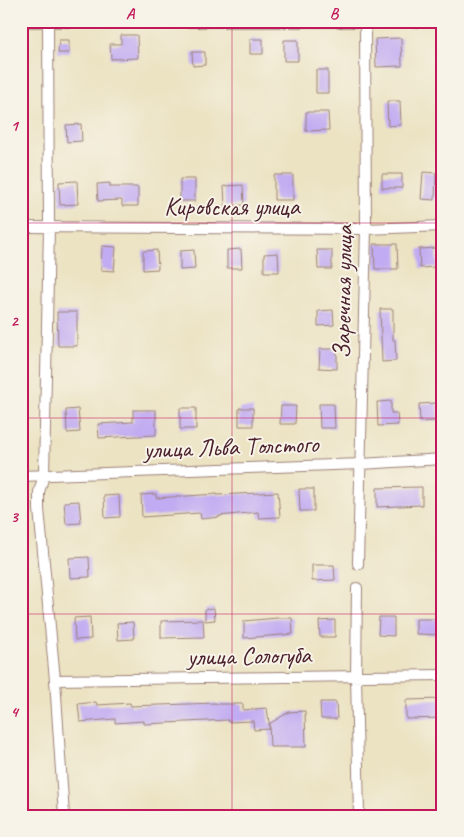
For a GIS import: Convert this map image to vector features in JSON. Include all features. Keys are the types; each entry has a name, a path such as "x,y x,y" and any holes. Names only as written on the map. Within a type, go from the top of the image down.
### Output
{"street":[{"path":"21,22 443,22"},
{"path":"48,22 49,227 44,475 39,492 39,509 55,680 64,816"},
{"name":"Заречная улица","path":"358,564 366,229 365,22"},
{"name":"Кировская улица","path":"21,227 366,229 443,226"},
{"name":"улица Льва Толстого","path":"21,476 361,464 443,459"},
{"path":"357,588 356,676 359,816"},
{"name":"улица Сологуба","path":"55,680 443,676"}],"building":[{"path":"121,35 137,35 138,58 111,59 110,44 121,44"},
{"path":"401,38 402,66 376,67 375,39"},
{"path":"250,39 263,39 263,54 250,54"},
{"path":"59,40 69,40 69,53 58,53"},
{"path":"284,40 298,40 298,61 284,61"},
{"path":"192,52 205,52 205,65 193,66"},
{"path":"316,70 328,70 328,93 316,93"},
{"path":"387,101 400,101 401,125 388,126"},
{"path":"306,112 328,112 329,130 306,131"},
{"path":"81,124 82,141 67,142 66,125"},
{"path":"423,172 436,173 435,200 421,199"},
{"path":"382,174 402,174 402,188 382,188"},
{"path":"274,175 293,175 293,200 274,200"},
{"path":"180,179 195,179 195,201 180,201"},
{"path":"77,181 78,204 60,205 59,182"},
{"path":"110,183 110,187 138,187 138,206 122,206 122,200 98,201 97,184"},
{"path":"243,185 244,205 225,206 224,186"},
{"path":"374,244 397,244 398,269 375,269"},
{"path":"102,246 116,247 114,271 101,270"},
{"path":"436,248 437,267 420,268 419,249"},
{"path":"241,249 242,268 227,268 227,250"},
{"path":"157,250 158,269 143,270 143,251"},
{"path":"194,250 195,269 180,270 180,251"},
{"path":"317,250 332,250 332,269 318,269"},
{"path":"278,253 279,272 264,272 264,254"},
{"path":"380,309 393,309 393,340 395,340 396,361 382,362"},
{"path":"333,310 334,325 318,326 318,311"},
{"path":"57,312 77,312 77,346 58,346"},
{"path":"320,349 337,349 337,369 319,368"},
{"path":"391,401 391,413 397,413 398,425 378,426 377,402"},
{"path":"437,403 438,421 420,422 419,404"},
{"path":"319,404 334,404 335,428 320,428"},
{"path":"281,406 296,406 295,424 280,424"},
{"path":"180,408 196,408 196,429 180,429"},
{"path":"239,408 253,408 253,426 239,426"},
{"path":"78,409 80,432 67,433 66,410"},
{"path":"133,410 156,410 156,435 99,438 98,424 133,422"},
{"path":"422,487 422,505 377,507 377,488"},
{"path":"299,489 314,489 314,511 300,511"},
{"path":"278,492 280,517 259,518 258,512 201,519 200,513 142,517 141,495 156,494 156,498"},
{"path":"119,495 120,517 105,518 104,496"},
{"path":"79,501 81,523 66,524 64,502"},
{"path":"89,557 90,577 70,578 69,558"},
{"path":"312,565 334,565 335,580 312,581"},
{"path":"214,608 215,620 205,621 205,609"},
{"path":"90,617 91,639 75,640 74,618"},
{"path":"379,617 394,617 394,636 378,635"},
{"path":"292,618 293,634 244,638 244,621"},
{"path":"416,619 443,619 443,635 416,634"},
{"path":"203,620 204,637 161,638 161,621"},
{"path":"335,620 335,637 320,637 319,621"},
{"path":"133,622 134,639 118,640 117,623"},
{"path":"443,699 443,718 406,719 406,700"},
{"path":"96,702 97,705 130,703 131,706 243,704 243,710 267,708 270,729 254,730 253,721 228,722 228,720 144,724 144,721 115,723 115,719 80,722 78,704"},
{"path":"320,702 336,702 337,719 321,719"},
{"path":"305,711 306,747 270,747 269,724 289,712"}]}
